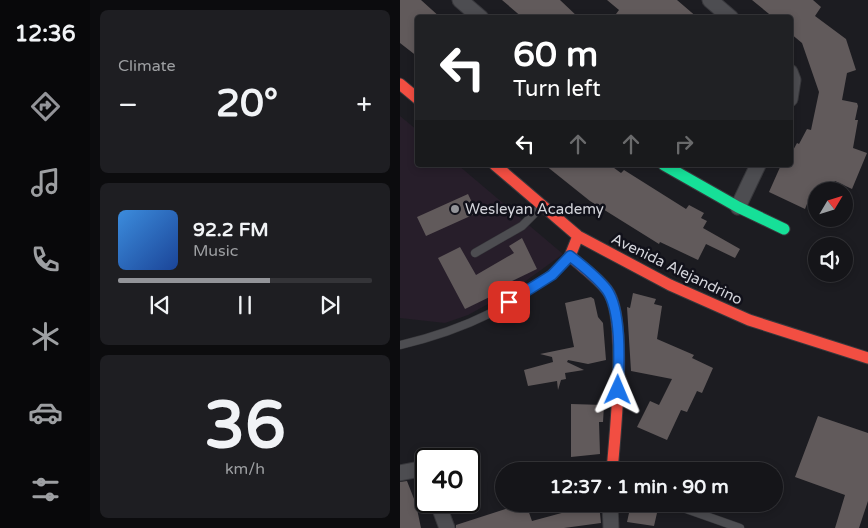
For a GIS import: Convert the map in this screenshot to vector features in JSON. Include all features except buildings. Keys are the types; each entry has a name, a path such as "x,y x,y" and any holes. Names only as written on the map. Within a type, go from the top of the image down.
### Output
{"street":[{"path":"460,0 478,15"},
{"path":"710,0 728,15"},
{"path":"400,84 415,96"},
{"name":"Avenida Alejandrino","path":"497,167 578,236 670,285 748,320 868,358"},
{"path":"668,167 738,207 784,229"},
{"path":"738,207 757,167"},
{"path":"578,236 570,256 607,290 614,307 619,374 613,462"},
{"path":"400,473 415,470"},
{"path":"610,512 611,528"},
{"path":"440,513 446,528"}],"lane":[{"path":"475,253 522,226 542,205"},
{"path":"400,345 428,338 480,319 552,275 570,256"},
{"path":"695,512 740,528"}],"shaded area":[{"name":"Wesleyan Academy","path":"400,116 415,128 415,167 460,167 563,254 512,291 468,315 445,323 400,318"}],"traffic: fast":[{"path":"668,167 738,207 784,229"}],"traffic: jam":[{"path":"400,84 415,96"},
{"path":"497,167 578,236 670,285 749,320 868,358"},
{"path":"578,236 570,256 594,276 607,290 613,304 617,324 619,349 613,462"}],"place":[{"name":"Wesleyan Academy","path":"455,209"}],"route":[{"path":"509,302 552,275 570,256 590,272 607,290 612,300 618,337 618,390"}]}
